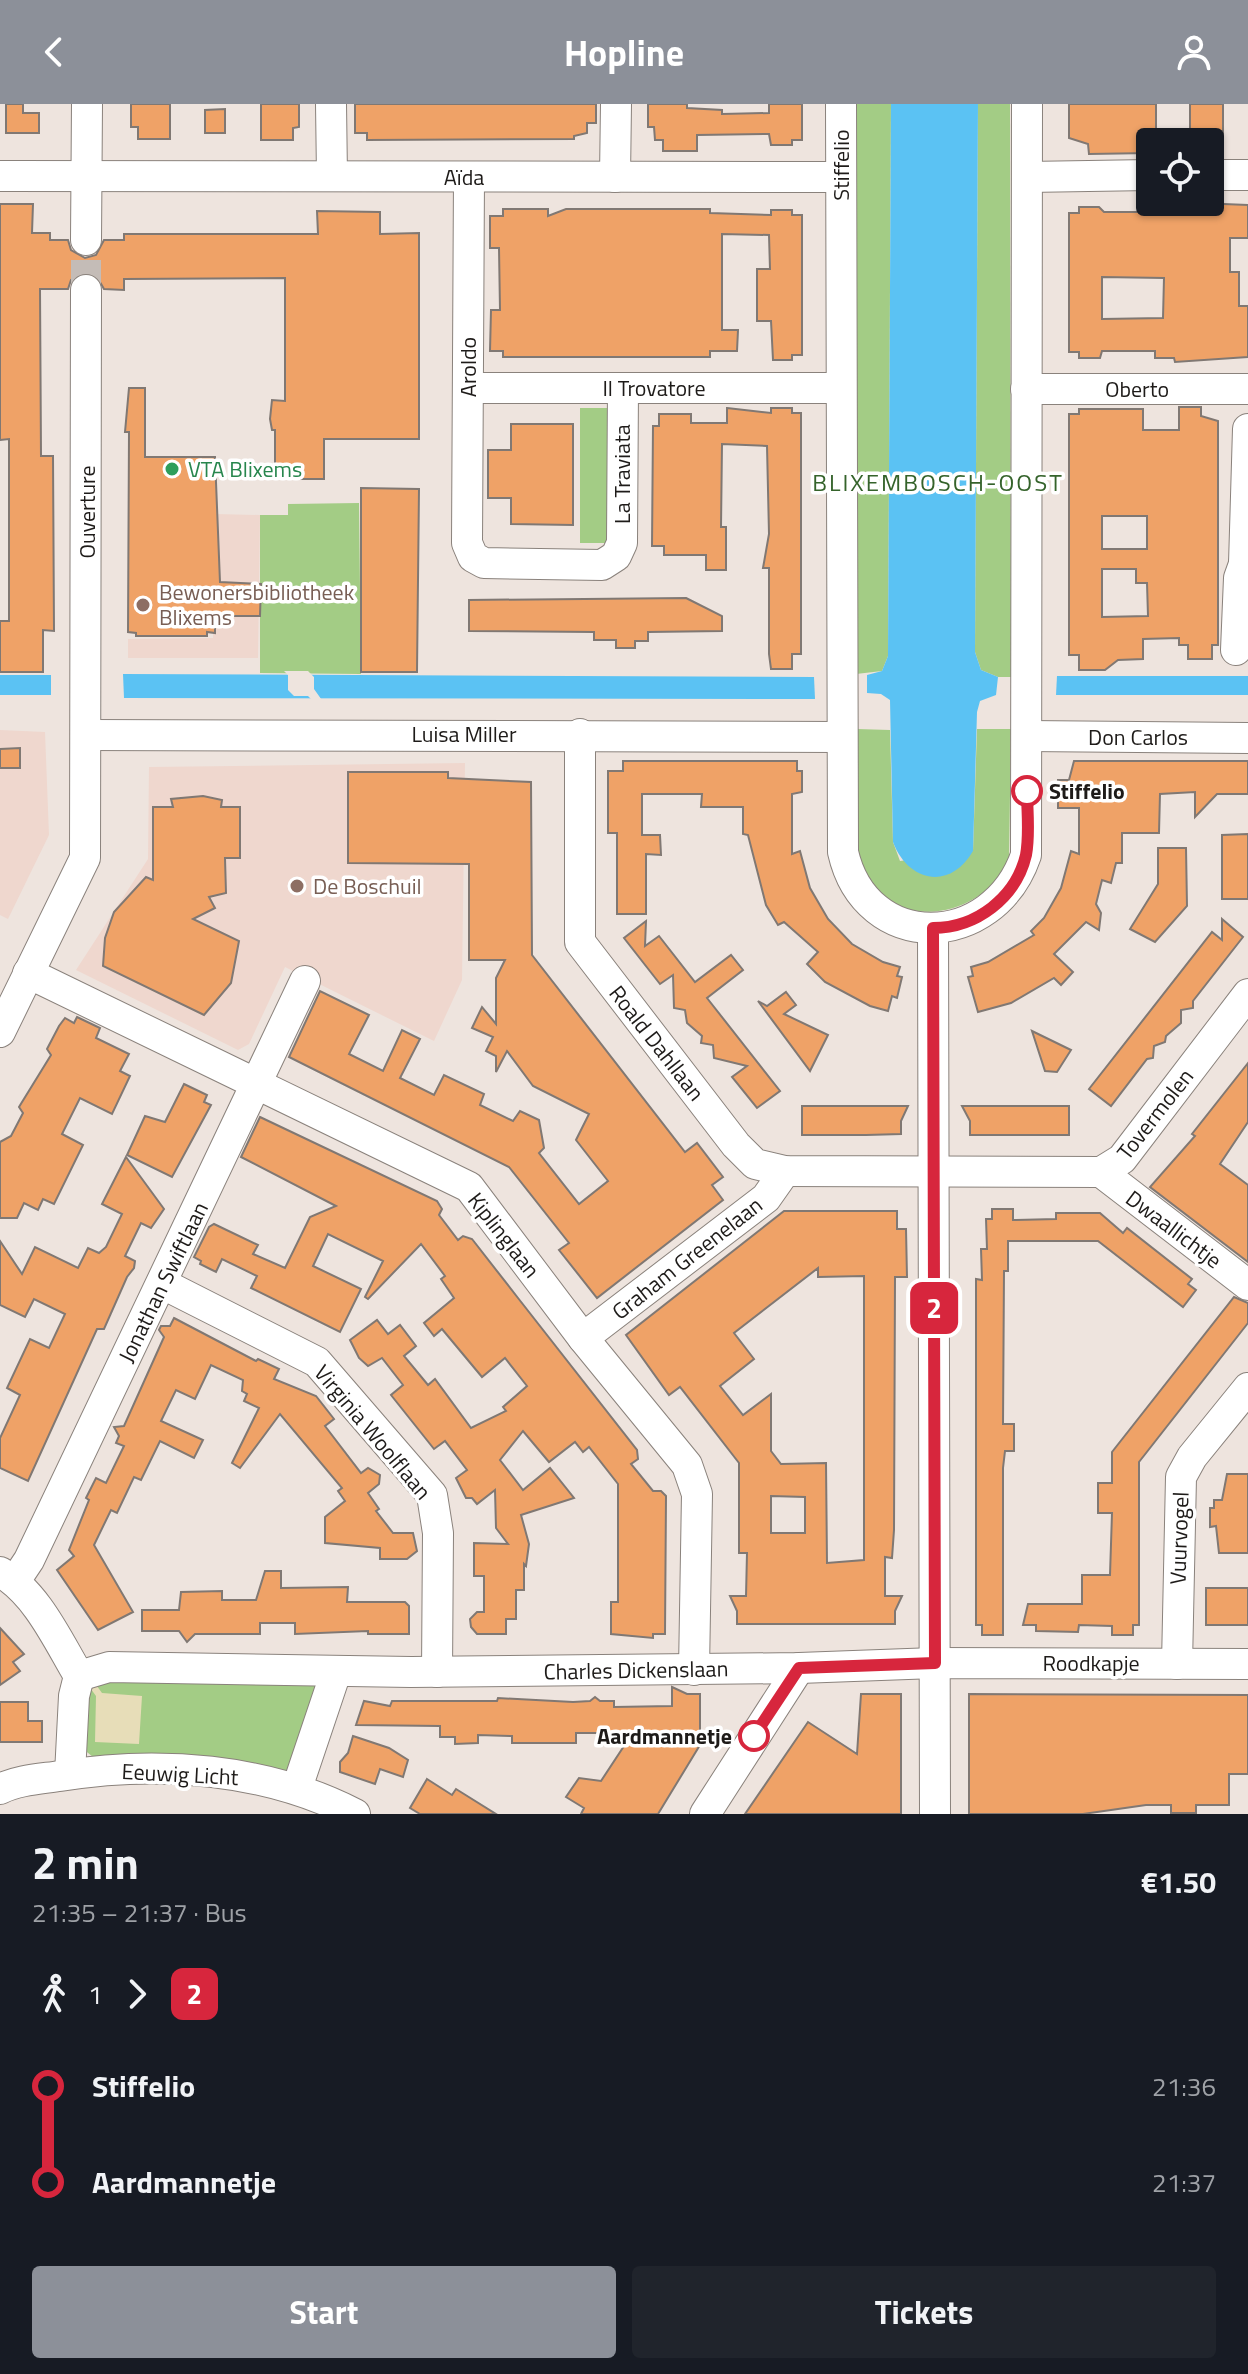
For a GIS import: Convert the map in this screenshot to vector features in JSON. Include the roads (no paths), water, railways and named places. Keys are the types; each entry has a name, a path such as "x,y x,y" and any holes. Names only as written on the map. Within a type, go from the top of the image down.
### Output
{"street":[{"path":"86,240 87,104"},
{"path":"331,104 332,176"},
{"path":"615,177 616,104"},
{"name":"Stiffelio","path":"841,104 840,822 849,875 860,893 880,911 903,922 933,928 957,926 988,911 1007,894 1021,869 1027,843 1027,104"},
{"path":"1027,177 1136,175"},
{"path":"1224,175 1248,175"},
{"name":"Aïda","path":"0,176 841,177"},
{"name":"Aroldo","path":"469,177 467,543 473,557"},
{"name":"Ouverture","path":"0,1032 85,858 86,290"},
{"name":"Il Trovatore","path":"468,388 841,388"},
{"name":"La Traviata","path":"473,557 484,563 602,565 616,556 622,543 623,388"},
{"name":"Oberto","path":"1026,389 1248,389"},
{"path":"1236,650 1239,578 1246,564 1248,429"},
{"name":"Roald Dahllaan","path":"580,734 580,942 736,1145 755,1164 785,1171 933,1172"},
{"name":"Luisa Miller","path":"87,735 840,737"},
{"name":"Don Carlos","path":"1027,736 1248,738"},
{"path":"933,928 935,1814"},
{"name":"Kiplinglaan","path":"28,973 469,1187 583,1338 687,1465 697,1494 694,1670"},
{"name":"Jonathan Swiftlaan","path":"8,1576 29,1560 305,981"},
{"name":"Tovermolen","path":"933,1172 1101,1172 1122,1159 1248,994"},
{"name":"Graham Greenelaan","path":"583,1338 766,1198 785,1171"},
{"name":"Dwaallichtje","path":"1101,1172 1248,1285"},
{"name":"Virginia Woolflaan","path":"163,1284 317,1362 432,1495 438,1533 437,1672"},
{"name":"Vuurvogel","path":"1177,1664 1181,1477 1192,1457 1248,1388"},
{"path":"8,1576 79,1676 74,1696 70,1774"},
{"name":"Roodkapje","path":"935,1663 1248,1664"},
{"name":"Charles Dickenslaan","path":"79,1676 109,1667 437,1672 694,1670 935,1663"},
{"path":"705,1814 799,1668"},
{"path":"297,1788 336,1672"},
{"name":"Eeuwig Licht","path":"0,1789 10,1784 70,1774 140,1768 218,1772 297,1788 355,1814"}],"water":[{"path":"891,104 978,104 975,652 981,670 998,677 996,695 980,701 977,712 973,851 964,864 942,876 919,873 900,856 893,842 890,700 881,694 867,693 867,675 882,671 888,656"},
{"path":"123,674 814,677 815,699 124,698"},
{"path":"0,675 51,675 51,695 0,695"},
{"path":"1057,676 1248,676 1248,695 1056,695"}],"tunnel":[{"path":"86,240 86,290"}],"place":[{"name":"VTA Blixems","path":"172,469"},
{"name":"Bewonersbibliotheek Blixems","path":"143,605"},
{"name":"Stiffelio","path":"1027,791"},
{"name":"De Boschuil","path":"297,886"},
{"name":"Aardmannetje","path":"754,1736"}],"district":[{"name":"BLIXEMBOSCH-OOST","path":"938,483"}]}
